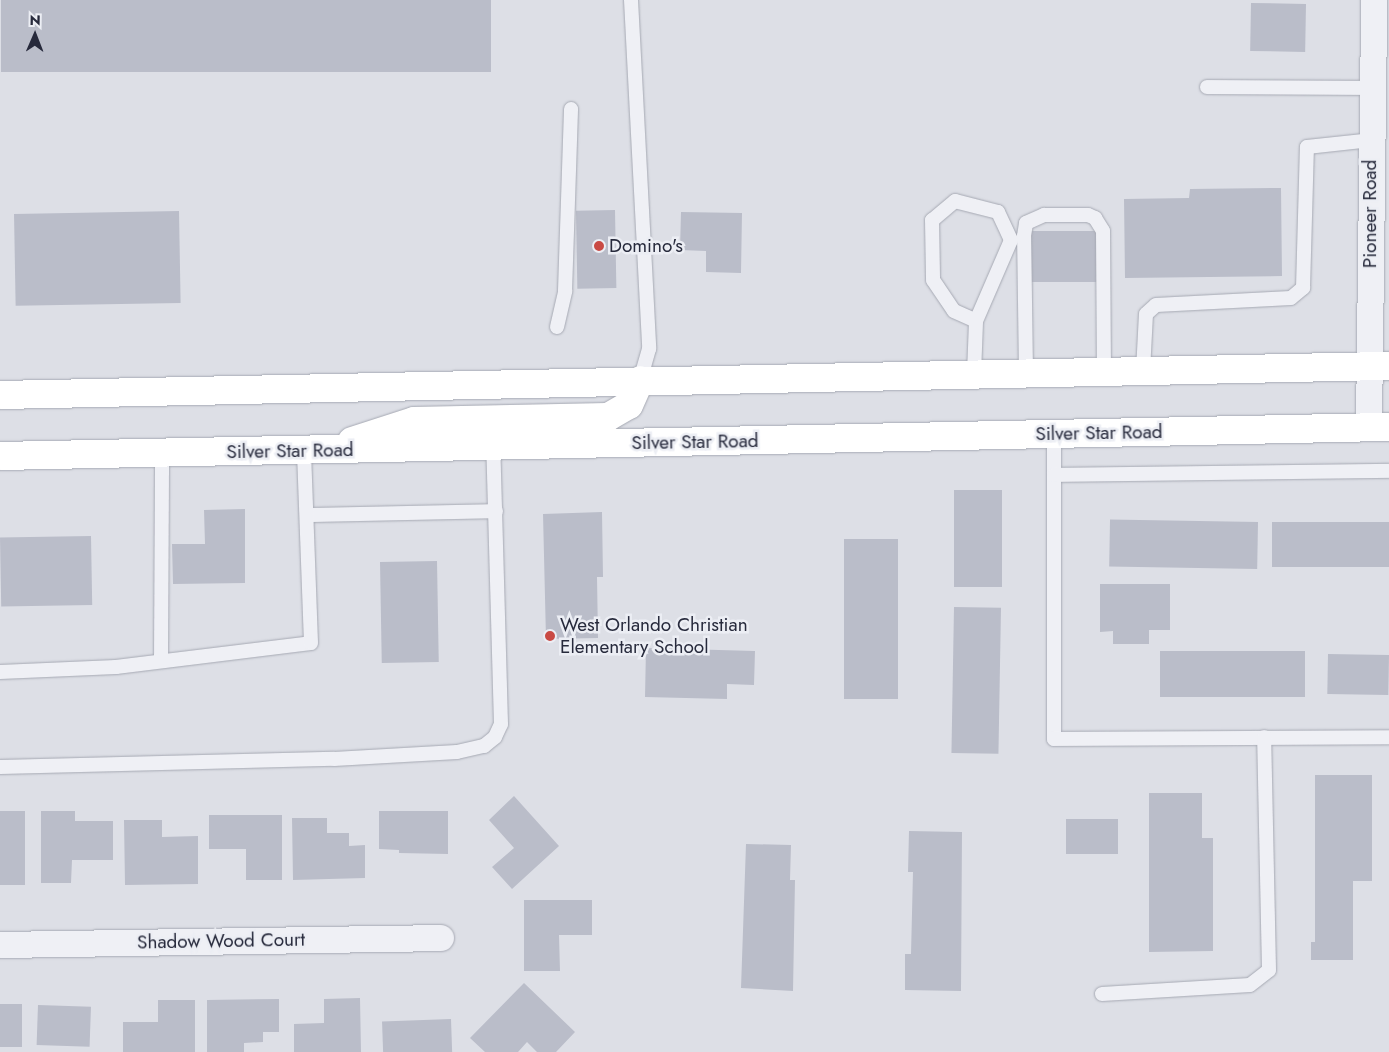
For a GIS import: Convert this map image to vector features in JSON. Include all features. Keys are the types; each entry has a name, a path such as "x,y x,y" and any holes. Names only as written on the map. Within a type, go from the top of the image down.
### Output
{"main road":[{"path":"0,395 640,380 1379,366"},
{"path":"314,450 414,421 608,417 629,405 640,380"},
{"name":"Silver Star Road","path":"0,456 1379,427"}],"street":[{"name":"Pioneer Road","path":"1374,0 1371,140 1379,366 1379,427"},
{"name":"Shadow Wood Court","path":"0,945 441,938"}],"lane":[{"path":"631,0 650,350 640,380"},
{"path":"1206,86 1372,88"},
{"path":"557,327 565,292 571,109"},
{"path":"1143,371 1146,314 1156,305 1291,298 1303,288 1308,147 1371,140"},
{"path":"974,374 976,321 1011,240 998,212 955,201 932,220 933,280 954,311 976,321"},
{"path":"1026,373 1025,229 1026,223 1044,215 1088,215 1095,218 1103,231 1104,372"},
{"path":"1054,434 1054,739 1389,737"},
{"path":"0,768 334,759 457,752 484,746 495,737 501,724 493,446"},
{"path":"0,672 116,667 311,644 307,515 314,450"},
{"path":"161,661 162,453"},
{"path":"1054,475 1389,471"},
{"path":"307,515 496,511"},
{"path":"1102,994 1250,985 1269,970 1264,738"}],"building":[{"path":"1,0 491,0 491,72 1,72"},
{"path":"1251,3 1306,4 1305,52 1250,51"},
{"path":"1281,188 1282,276 1125,278 1124,199 1189,198 1190,189"},
{"path":"615,210 616,288 577,289 576,211"},
{"path":"179,211 181,303 16,306 14,214"},
{"path":"681,212 742,213 741,273 706,272 706,251 680,250"},
{"path":"1030,231 1097,231 1097,282 1030,282"},
{"path":"954,490 1002,490 1002,587 954,587"},
{"path":"245,509 245,583 173,584 172,544 205,544 204,510"},
{"path":"602,512 603,577 597,577 598,638 546,639 543,514"},
{"path":"1110,519 1258,522 1257,569 1109,566"},
{"path":"1272,522 1389,522 1389,567 1272,567"},
{"path":"91,536 92,605 1,607 0,538"},
{"path":"844,539 898,539 898,699 844,699"},
{"path":"437,561 439,662 382,663 380,562"},
{"path":"1100,584 1170,584 1170,630 1149,630 1149,644 1113,644 1113,631 1100,632"},
{"path":"954,607 1001,608 998,754 951,753"},
{"path":"646,648 755,651 754,685 727,684 727,699 645,697"},
{"path":"1160,651 1305,651 1305,697 1160,697"},
{"path":"1328,654 1389,655 1388,695 1327,694"},
{"path":"1315,775 1372,775 1372,881 1353,881 1353,960 1311,960 1311,942 1315,942"},
{"path":"1149,793 1202,793 1202,838 1213,838 1213,951 1149,952"},
{"path":"514,796 559,846 512,889 492,867 514,848 489,820"},
{"path":"0,811 25,811 25,885 0,885"},
{"path":"41,811 75,811 75,821 113,821 113,860 72,860 71,883 41,883"},
{"path":"379,811 448,811 448,854 399,853 399,850 379,849"},
{"path":"209,815 282,815 282,880 246,880 246,849 209,849"},
{"path":"292,818 327,818 327,833 349,833 349,846 365,845 365,878 293,880"},
{"path":"1066,819 1118,819 1118,854 1066,854"},
{"path":"124,820 162,820 162,837 198,836 198,884 125,885"},
{"path":"909,831 962,832 961,991 905,990 905,954 911,954 913,872 908,872"},
{"path":"746,844 791,845 790,880 795,880 793,991 741,988"},
{"path":"524,900 592,900 592,935 559,935 560,971 524,971"},
{"path":"524,983 575,1032 556,1052 537,1052 527,1042 518,1052 485,1052 470,1038"},
{"path":"360,998 361,1052 294,1052 294,1024 324,1023 324,999"},
{"path":"279,999 279,1032 263,1032 263,1042 244,1043 244,1052 207,1052 207,1000"},
{"path":"158,1000 195,1000 195,1052 123,1052 123,1022 158,1022"},
{"path":"0,1004 22,1004 22,1047 0,1047"},
{"path":"38,1005 91,1007 90,1047 37,1045"},
{"path":"451,1019 452,1052 383,1052 382,1021"}],"place":[{"name":"Domino's","path":"599,246"},
{"name":"West Orlando Christian Elementary School","path":"550,636"}]}
